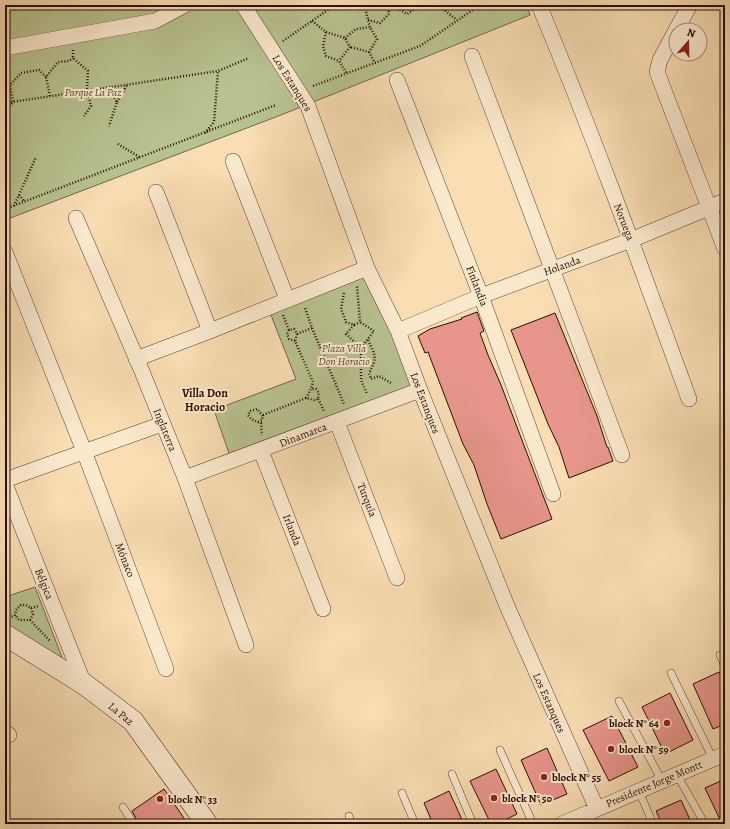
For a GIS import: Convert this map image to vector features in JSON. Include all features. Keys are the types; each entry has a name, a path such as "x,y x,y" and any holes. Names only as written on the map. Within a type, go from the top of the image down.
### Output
{"street":[{"path":"5,48 155,21 185,5"},
{"name":"Los Estanques","path":"243,5 308,106 368,268 398,331 420,390 507,606 593,815"},
{"name":"Noruega","path":"539,5 631,240 689,399"},
{"path":"680,22 690,5"},
{"path":"668,46 658,66 657,72 662,89 710,207 725,249"},
{"path":"472,56 622,455"},
{"name":"Finlandia","path":"397,80 481,296 553,494"},
{"path":"233,161 285,306"},
{"path":"156,192 210,331"},
{"name":"Holanda","path":"398,331 481,296 631,240 725,201"},
{"name":"Inglaterra","path":"76,218 185,478 246,645"},
{"name":"Mónaco","path":"5,252 84,451 166,669"},
{"path":"136,359 210,331 285,306 368,268"},
{"name":"Dinamarca","path":"185,478 261,451 420,390"},
{"name":"Turquía","path":"337,422 397,578"},
{"path":"5,480 162,424"},
{"name":"Irlanda","path":"261,451 323,609"},
{"name":"Bélgica","path":"5,484 84,684"},
{"name":"La Paz","path":"5,635 84,684 133,721 207,824"},
{"name":"Presidente Jorge Montt","path":"562,824 593,815 640,791 719,757"}],"lane":[{"path":"720,655 725,666"},
{"path":"671,673 719,757"},
{"path":"619,701 662,781"},
{"path":"500,750 533,824"},
{"path":"452,774 473,824"},
{"path":"677,775 705,824"},
{"path":"640,791 653,824"},
{"path":"402,793 415,824"},
{"path":"123,807 134,824"},
{"path":"349,816 352,824"}],"path":[{"path":"280,43 335,5"},
{"path":"361,5 365,8 370,26 377,39 369,52"},
{"path":"365,8 368,5"},
{"path":"368,20 380,23 389,14 388,5"},
{"path":"392,5 407,14 421,5"},
{"path":"438,5 457,20"},
{"path":"309,81 314,87 420,46 480,5"},
{"path":"312,21 326,32 345,38 350,47 369,52 375,63"},
{"path":"345,38 356,29 370,26"},
{"path":"326,32 323,46 326,56 339,61 347,74"},
{"path":"73,58 74,43"},
{"path":"339,61 350,47"},
{"path":"46,77 58,62 69,61 73,58"},
{"path":"73,58 88,71 87,90 91,106 84,116"},
{"path":"5,103 218,71 249,58"},
{"path":"6,111 12,102 10,85 21,73 39,70 46,77 50,96"},
{"path":"205,133 214,122 218,71"},
{"path":"5,82 10,85"},
{"path":"109,126 117,102 127,85"},
{"path":"109,87 117,102"},
{"path":"5,209 276,105"},
{"path":"214,122 220,127"},
{"path":"118,144 141,158"},
{"path":"14,206 36,157"},
{"path":"19,195 25,202"},
{"path":"356,284 360,322"},
{"path":"345,289 340,309 346,322 354,325"},
{"path":"285,306 289,330 287,334 290,339 295,340"},
{"path":"304,306 344,404"},
{"path":"360,322 354,325 346,334 361,348"},
{"path":"360,322 374,331 361,348 361,380 366,394"},
{"path":"306,398 313,382 295,340 297,334 312,328"},
{"path":"289,330 294,329 297,334"},
{"path":"368,340 375,355 374,365 370,373 372,379 379,376 391,383"},
{"path":"311,388 316,389 319,393 318,399 324,412"},
{"path":"262,415 306,398 314,400 318,399"},
{"path":"258,422 262,420 264,416 257,409 250,411 248,415 250,418 258,422 261,423 262,436"},
{"path":"45,604 31,608 26,605 21,605 16,610 15,615 19,620 30,620 54,646"},
{"path":"30,620 32,614 31,608"}],"green space":[{"name":"Parque La Paz","path":"5,5 527,5 530,15 281,115 5,220"},
{"name":"Plaza Villa Don Horacio","path":"366,271 415,388 230,456 214,410 296,379 269,310"},
{"path":"35,587 68,673 5,635 5,597"}],"building":[{"path":"477,312 484,331 480,333 552,519 501,539 474,465 463,444 428,352 425,353 418,336 430,329 462,319 461,318"},
{"path":"555,313 597,416 613,461 569,478 559,447 548,424 511,330"},
{"path":"719,672 725,685 725,724 713,729 693,684"},
{"name":"block N° 64","path":"670,693 693,740 665,754 642,707"},
{"name":"block N° 59","path":"612,716 638,767 609,781 583,730"},
{"name":"block N° 55","path":"547,748 567,794 541,805 521,760"},
{"name":"block N° 50","path":"496,769 517,814 497,824 491,824 470,781"},
{"path":"725,779 725,824 722,824 705,788"},
{"name":"block N° 33","path":"164,789 188,824 139,824 132,811"},
{"path":"449,791 464,824 433,824 424,803"},
{"path":"681,800 692,824 662,824 656,811"}],"place":[{"name":"block N° 64","path":"667,723"},
{"name":"block N° 59","path":"611,749"},
{"name":"block N° 55","path":"544,777"},
{"name":"block N° 50","path":"494,798"},
{"name":"block N° 33","path":"160,799"}],"district":[{"name":"Villa Don Horacio","path":"205,400"}]}
